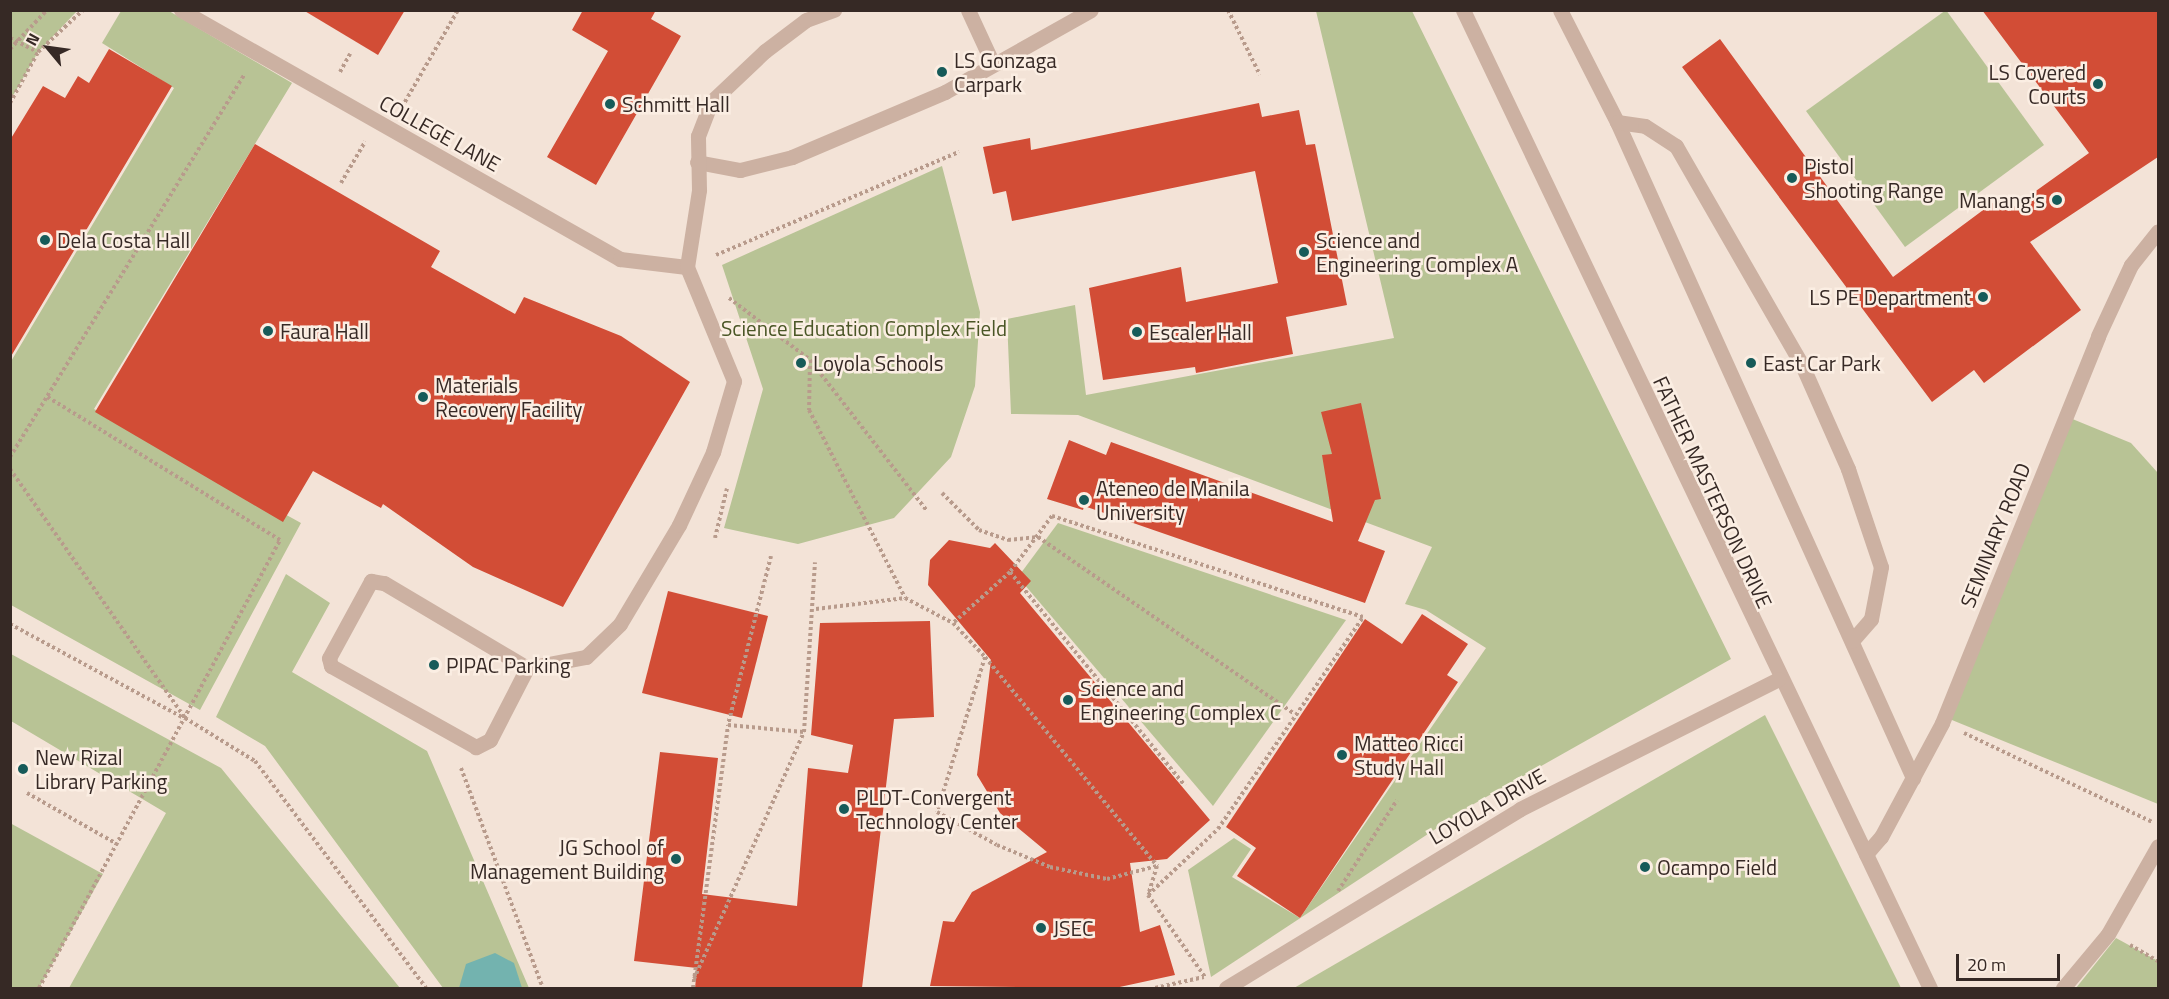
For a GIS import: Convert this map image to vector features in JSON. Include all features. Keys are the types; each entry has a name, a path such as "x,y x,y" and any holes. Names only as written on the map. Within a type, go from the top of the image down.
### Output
{"street":[{"name":"COLLEGE LANE","path":"181,10 255,56 620,259 687,267"},
{"path":"527,669 484,746 331,666 334,643 364,586 384,583 527,669 586,657 620,624 679,525 713,452 734,381 687,267 699,190 698,136 711,102 806,20 834,10"},
{"path":"968,10 992,62"},
{"path":"697,162 740,170 764,167 945,92 992,62 1091,10"},
{"name":"FATHER MASTERSON DRIVE","path":"1463,10 1778,679 1930,988"},
{"path":"1560,10 1617,122 1913,778"},
{"path":"1617,122 1646,126 1676,146 1802,365 1848,470 1881,567 1871,620 1852,641"},
{"name":"SEMINARY ROAD","path":"1866,854 1881,837 1942,723 2098,336 2131,265 2158,231"},
{"name":"LOYOLA DRIVE","path":"1226,988 1520,809 1778,679"},
{"path":"2063,988 2108,934 2158,846"}],"path":[{"path":"10,49 46,10"},
{"path":"10,103 38,52 83,10"},
{"path":"340,183 377,122 396,118 458,10"},
{"path":"1228,10 1260,75"},
{"path":"10,38 38,52"},
{"path":"10,457 255,56"},
{"path":"687,267 959,152"},
{"path":"725,295 810,360 927,511"},
{"path":"810,360 809,410 905,598"},
{"path":"39,988 280,540 48,397"},
{"path":"10,469 185,718"},
{"path":"942,493 979,530 1008,540 1038,537 1295,714"},
{"path":"953,623 1010,572 1052,516 1363,617 1218,829 1148,895"},
{"path":"693,988 728,725 771,556"},
{"path":"694,979 804,732 816,609 815,562"},
{"path":"1010,572 1185,786"},
{"path":"816,609 905,598 953,623 985,657 1157,866"},
{"path":"10,624 185,718 255,761 426,988"},
{"path":"985,657 937,813 1050,867 1107,879 1157,866"},
{"path":"1942,723 2158,825"},
{"path":"728,725 804,732"},
{"path":"446,728 543,988"},
{"path":"27,793 117,844"},
{"path":"1336,897 1341,879 1397,800"},
{"path":"1148,895 1157,866"},
{"path":"1148,895 1208,983"},
{"path":"2108,934 2158,961"},
{"path":"1155,988 1205,977"}],"green space":[{"path":"11,10 77,11 38,52 11,99"},
{"path":"1946,10 2044,145 1905,247 1806,111"},
{"path":"121,11 169,11 292,83 94,409 301,523 200,710 11,605 10,363 174,88 102,43"},
{"path":"1316,11 1412,11 1731,659 1472,805 1211,977 1188,870 1234,838 1251,849 1232,877 1300,918 1486,648 1426,610 1405,604 1432,547 1078,415 1011,414 1007,319 1075,305 1086,395 1394,338"},
{"name":"Science Education Complex Field","path":"942,166 980,312 975,386 951,457 894,518 798,544 724,528 763,389 722,265"},
{"path":"2070,418 2131,443 2158,473 2158,804 1947,718"},
{"path":"1058,523 1346,620 1213,806 1018,577"},
{"path":"286,574 330,603 292,672 427,751 529,988 443,988 265,746 216,717"},
{"path":"11,654 221,768 400,988 69,988 166,813 11,721"},
{"path":"1765,715 1901,988 1294,988"},
{"path":"10,823 103,874 39,988 11,988"},
{"path":"2116,938 2158,961 2158,988 2076,988"}],"water":[{"path":"495,953 514,963 522,988 459,988 466,964"}],"building":[{"path":"303,10 405,10 378,55"},
{"name":"Schmitt Hall","path":"583,10 656,10 651,19 681,36 596,185 547,157 608,51 572,30"},
{"path":"1982,10 2158,10 2158,157 2030,242 2081,310 1984,383 1974,370 1932,402 1682,67 1720,39 1893,277 1998,199 2008,211 2089,153"},
{"name":"Dela Costa Hall","path":"109,49 172,86 10,358 10,140 43,86 65,98 78,76 89,83"},
{"name":"Science and Engineering Complex A","path":"1259,103 1262,117 1299,110 1306,145 1315,144 1347,305 1286,317 1293,354 1196,373 1195,367 1103,380 1089,288 1181,267 1186,302 1278,283 1255,171 1012,221 1006,191 993,194 983,147 1030,138 1031,150"},
{"path":"255,144 440,251 431,267 515,314 524,297 621,336 690,382 563,607 473,567 383,504 381,508 313,471 283,522 95,412"},
{"path":"1361,403 1381,499 1375,500 1358,541 1385,551 1365,603 1084,506 1083,510 1047,499 1069,440 1106,455 1111,442 1333,522 1322,455 1332,454 1321,412"},
{"path":"949,540 990,548 995,543 1031,581 1020,593 1210,820 1167,859 1130,863 1140,932 1160,925 1175,975 1115,988 930,986 943,921 954,922 972,892 1047,852 1000,813 977,775 991,660 928,585 930,560"},
{"path":"668,591 768,616 742,718 642,693"},
{"name":"Matteo Ricci Study Hall","path":"1422,614 1468,644 1447,675 1458,682 1300,918 1237,876 1256,848 1226,827 1365,619 1402,644"},
{"name":"PLDT-Convergent Technology Center","path":"930,621 934,717 894,719 862,988 695,988 697,968 634,961 660,752 718,758 702,894 797,906 808,768 848,773 853,745 811,735 820,623"}],"place":[{"name":"LS Gonzaga Carpark","path":"942,72"},
{"name":"LS Covered Courts","path":"2098,84"},
{"name":"Schmitt Hall","path":"610,104"},
{"name":"Pistol Shooting Range","path":"1792,178"},
{"name":"Manang's","path":"2057,200"},
{"name":"Dela Costa Hall","path":"45,240"},
{"name":"Science and Engineering Complex A","path":"1304,252"},
{"name":"LS PE Department","path":"1983,297"},
{"name":"Faura Hall","path":"268,331"},
{"name":"Escaler Hall","path":"1137,332"},
{"name":"Loyola Schools","path":"801,363"},
{"name":"East Car Park","path":"1751,363"},
{"name":"Materials Recovery Facility","path":"423,397"},
{"name":"Ateneo de Manila University","path":"1084,500"},
{"name":"PIPAC Parking","path":"434,665"},
{"name":"Science and Engineering Complex C","path":"1068,700"},
{"name":"Matteo Ricci Study Hall","path":"1342,755"},
{"name":"New Rizal Library Parking","path":"23,769"},
{"name":"PLDT-Convergent Technology Center","path":"844,809"},
{"name":"JG School of Management Building","path":"676,859"},
{"name":"Ocampo Field","path":"1645,867"},
{"name":"JSEC","path":"1041,928"}]}
